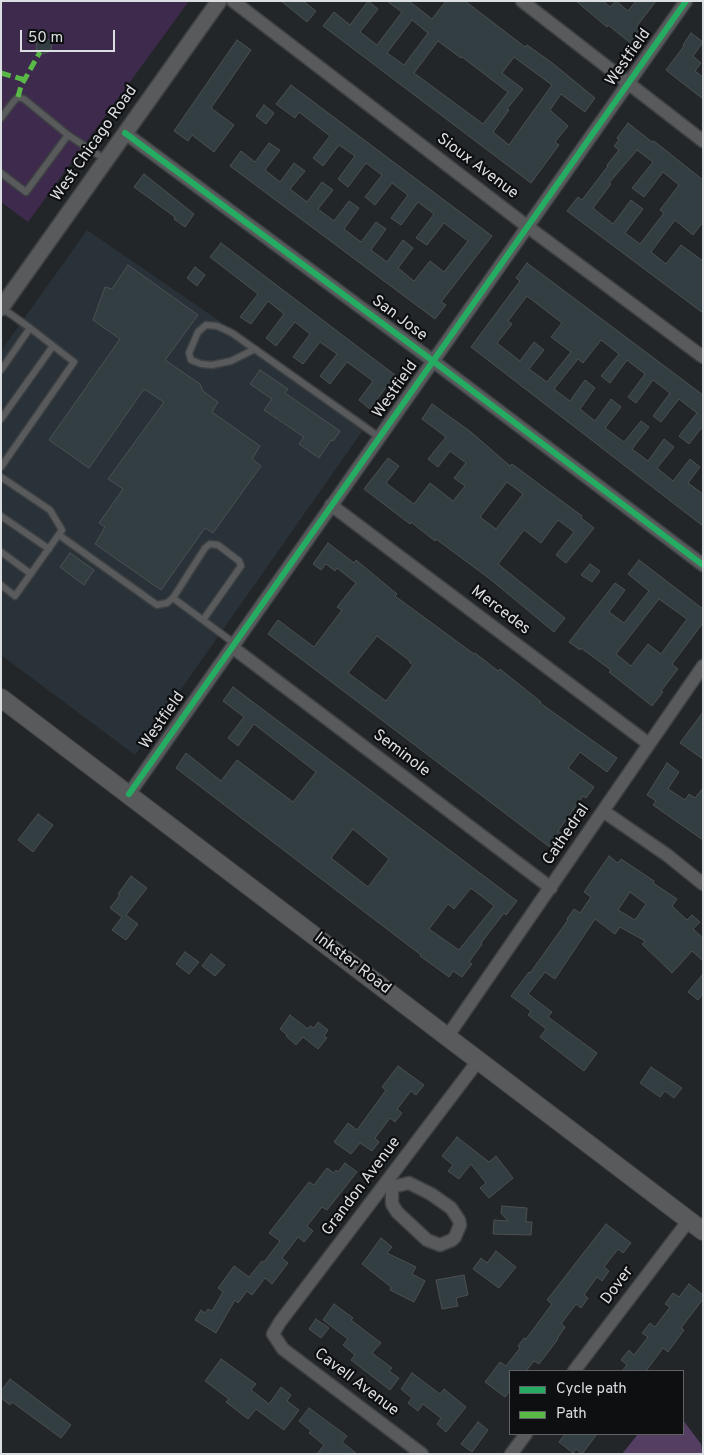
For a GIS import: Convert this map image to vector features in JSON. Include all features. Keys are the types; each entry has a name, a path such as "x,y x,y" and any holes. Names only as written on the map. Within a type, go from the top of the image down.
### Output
{"main road":[{"name":"Inkster Road","path":"1,698 130,794 696,1226"}],"street":[{"name":"West Chicago Road","path":"2,305 219,1"},
{"name":"Sioux Avenue","path":"233,1 528,227 703,357"},
{"path":"522,1 703,141"},
{"name":"Westfield","path":"130,794 686,1"},
{"name":"San Jose","path":"125,132 703,566"},
{"name":"Mercedes","path":"331,505 649,744"},
{"name":"Seminole","path":"233,645 551,888"},
{"name":"Cathedral","path":"447,1037 702,667"},
{"path":"603,811 667,854 703,884"},
{"name":"Grandon Avenue","path":"273,1334 280,1322 389,1185 478,1061"},
{"path":"409,1182 451,1208 459,1220 460,1226 455,1237 440,1245 427,1240 397,1212 392,1204 389,1185 409,1182"},
{"name":"Dover","path":"575,1370 696,1226"},
{"name":"Cavell Avenue","path":"273,1334 283,1348 422,1454"},
{"path":"511,1454 525,1435"}],"lane":[{"path":"1,118 18,98 24,99 68,135 106,160"},
{"path":"1,173 26,192 68,135"},
{"path":"1,467 74,362 2,305"},
{"path":"255,349 231,362 212,365 200,364 191,360 189,353 198,332 206,325 218,326 232,332 379,437"},
{"path":"1,370 30,328"},
{"path":"1,419 53,346"},
{"path":"1,477 50,510 62,530 15,596 1,586"},
{"path":"1,516 49,549"},
{"path":"59,535 157,605 167,604 173,598 205,548 210,544 218,544 240,561 240,566 203,620"},
{"path":"1,552 31,574"},
{"path":"173,598 233,645"}],"shaded area":[{"path":"1,1 189,1 28,222 1,202"},
{"path":"87,230 368,423 135,755 1,655 1,351"},
{"path":"684,1421 701,1444 703,1454 622,1454 637,1435 684,1435"}],"building":[{"path":"281,1 303,1 316,11 307,22"},
{"path":"368,1 378,9 360,32 377,45 402,12 387,1 409,1 432,19 446,1 465,1 525,47 527,45 551,62 595,98 585,112 561,94 550,110 568,126 555,142 559,145 531,183 323,26 334,12 350,25","holes":["412,20 428,33 404,65 387,53","438,41 508,92 483,124 414,73","514,57 552,85 509,145 493,132 509,110 507,109 523,89 502,73"]},
{"path":"576,1 603,1 610,7 616,1 628,11 636,1 656,1 637,26 644,31 633,45 608,25 607,27"},
{"path":"691,33 703,42 693,56 701,63 695,71 703,77 703,99 666,70"},
{"path":"45,37 52,42 51,51 43,54 36,49 37,40"},
{"path":"237,40 251,50 211,108 234,125 214,152 192,135 188,141 174,131"},
{"path":"291,85 492,236 441,302 446,305 435,319 230,166 241,151 255,162 269,143 280,150 265,170 280,182 294,163 305,171 290,189 307,202 322,182 333,190 318,209 334,221 349,201 359,208 344,229 361,242 376,222 386,229 371,250 387,262 403,240 413,248 398,268 414,281 430,261 444,272 468,241 444,223 427,245 416,238 434,214 418,202 401,225 391,218 408,195 392,183 375,205 365,197 382,175 366,163 348,187 338,179 355,156 339,145 323,166 313,158 330,136 299,112 295,118 276,104"},
{"path":"264,105 274,113 266,124 256,116"},
{"path":"628,123 703,180 703,222 693,235 675,220 651,252 666,264 681,245 703,261 703,313 567,211 578,197 582,200 619,150 614,146 619,140 617,138","holes":["637,150 653,162 632,188 644,197 663,172 679,185 660,210 664,213 640,244 625,233 643,209 631,200 613,224 593,208 611,184 609,183"]},
{"path":"144,174 194,214 185,227 174,219 175,217 134,187"},
{"path":"221,243 395,375 370,409 359,400 373,381 347,362 330,384 320,376 337,354 320,342 303,364 293,357 310,334 295,322 276,346 266,338 284,314 268,301 251,324 240,317 258,294 210,257"},
{"path":"527,263 703,395 703,426 689,444 679,436 697,413 679,399 661,422 653,416 670,393 653,380 636,403 628,397 645,374 627,360 610,383 601,376 619,354 601,340 583,363 578,359 554,389 570,401 585,380 595,388 580,409 595,421 611,399 621,407 605,428 624,442 641,421 649,427 632,449 648,461 664,439 674,447 657,468 673,481 690,459 700,467 688,483 703,494 703,526 471,347 520,281 516,278","holes":["527,296 562,323 551,337 571,352 547,382 529,369 544,350 534,342 520,361 497,343 512,324 508,321"]},
{"path":"128,265 198,315 165,360 200,384 203,391 218,402 212,412 260,446 252,459 261,466 213,533 205,528 161,590 95,544 105,527 99,523 123,489 108,479 164,402 144,389 89,468 49,440 120,339 93,320 105,287 112,289"},
{"path":"195,267 205,275 197,286 187,278"},
{"path":"260,370 288,389 285,393 340,431 333,441 331,440 319,458 299,444 304,437 264,410 272,399 250,384"},
{"path":"432,404 471,432 510,466 512,464 582,516 581,518 594,528 566,563 556,555 574,532 558,520 541,543 524,530 498,564 565,618 554,632 490,579 436,539 435,541 411,522 410,524 364,489 388,458 399,466 386,483 414,504 430,483 453,501 465,486 454,478 466,463 450,451 438,467 428,459 446,437 422,419","holes":["507,482 523,494 496,529 480,517"]},
{"path":"328,543 354,563 356,560 397,594 395,596 498,671 500,669 540,703 617,758 607,772 580,752 568,768 594,787 586,798 583,796 558,831 562,834 551,848 268,634 278,620 314,647 342,610 337,607 356,583 337,568 335,571 326,564 321,570 313,564","holes":["377,636 413,665 386,701 348,673"]},
{"path":"70,553 94,570 84,585 60,567"},
{"path":"639,560 703,609 703,623 672,664 678,669 652,706 609,672 611,670 581,648 580,650 569,642 615,583 625,590 609,612 624,623 649,591 628,574","holes":["659,599 687,619 661,654 648,644 631,666 616,654"]},
{"path":"590,564 600,571 592,582 581,575"},
{"path":"233,687 517,901 506,915 504,913 481,943 469,962 472,964 462,977 453,971 449,977 420,956 176,768 186,753 221,781 237,760 293,802 316,772 254,724 238,746 228,738 244,717 223,701","holes":["353,829 389,859 368,887 331,858","471,888 494,906 459,950 429,929 448,904 454,909"]},
{"path":"703,712 703,759 680,743"},
{"path":"667,763 679,772 668,789 685,800 689,794 695,798 703,788 703,840 653,805 656,801 647,795"},
{"path":"38,814 53,825 33,852 18,840"},
{"path":"609,856 618,863 621,859 677,899 672,906 687,920 692,915 700,922 693,929 703,938 703,961 692,951 672,973 642,944 645,941 620,927 615,934 595,919 555,979 545,972 528,994 552,1012 548,1017 597,1053 584,1071 540,1037 546,1029 528,1015 531,1011 511,996 530,973 574,909 580,913 591,897 584,892","holes":["630,892 646,904 635,920 618,910"]},
{"path":"131,876 147,888 126,915 138,924 126,940 112,930 122,917 110,908"},
{"path":"185,952 199,962 189,974 176,964"},
{"path":"211,954 225,965 215,976 202,966"},
{"path":"703,974 703,994 698,1000 688,992"},
{"path":"290,1015 308,1029 310,1026 314,1028 318,1022 328,1030 324,1036 327,1038 318,1049 303,1037 296,1045 280,1029"},
{"path":"398,1066 424,1085 416,1095 411,1091 397,1109 402,1113 395,1122 390,1118 375,1138 379,1142 372,1151 360,1143 351,1154 334,1142 348,1123 357,1130 386,1090 382,1087"},
{"path":"651,1067 682,1088 674,1098 665,1091 660,1097 640,1083"},
{"path":"457,1137 489,1162 496,1156 513,1178 489,1198 480,1188 486,1183 471,1164 459,1179 448,1171 453,1165 442,1156"},
{"path":"345,1163 357,1172 327,1210 322,1207 307,1226 313,1231 304,1242 298,1237 282,1258 288,1263 272,1284 265,1278 252,1295 247,1291 238,1303 235,1300 216,1333 195,1320 201,1310 205,1313 208,1309 212,1311 223,1292 218,1288 234,1266 249,1277 262,1261 264,1262 280,1241 269,1233 309,1182 314,1185 327,1168 334,1173 336,1170 338,1172"},
{"path":"502,1206 527,1208 526,1222 532,1222 531,1235 493,1234 494,1220 508,1221 501,1213"},
{"path":"606,1224 631,1243 623,1253 618,1249 604,1267 609,1271 602,1281 597,1277 584,1295 588,1298 581,1308 576,1304 561,1324 565,1327 558,1339 539,1364 534,1361 527,1370 509,1370 509,1391 505,1397 485,1382 500,1362 506,1366 520,1348 518,1346 524,1338 526,1339 552,1304 547,1300"},
{"path":"381,1238 392,1247 387,1253 416,1267 412,1274 425,1281 414,1302 390,1290 391,1287 362,1264"},
{"path":"496,1251 516,1267 499,1288 473,1269 481,1258 487,1263"},
{"path":"464,1275 468,1295 456,1298 458,1306 442,1309 436,1280"},
{"path":"689,1284 703,1295 703,1299 681,1328 684,1330 668,1352 663,1348 647,1370 623,1370 627,1365 621,1360 629,1350 634,1355 648,1337 642,1333 650,1323 655,1327 670,1307 665,1304 673,1293 679,1297"},
{"path":"334,1304 381,1343 372,1353 392,1368 389,1371 399,1378 390,1390 351,1360 355,1355 343,1345 348,1339 323,1320"},
{"path":"316,1319 329,1328 321,1338 309,1329"},
{"path":"221,1359 256,1384 251,1390 269,1404 281,1387 291,1395 287,1401 299,1410 284,1430 256,1409 248,1419 226,1402 229,1399 205,1381"},
{"path":"412,1373 440,1394 444,1389 466,1407 446,1432 437,1424 441,1418 423,1404 418,1411 408,1403 412,1398 401,1389"},
{"path":"10,1379 71,1425 61,1438 12,1402 10,1405 1,1398 1,1391"},
{"path":"309,1408 347,1436 342,1442 357,1454 317,1454 324,1445 309,1433 311,1431 299,1421"},
{"path":"478,1422 488,1430 472,1452 461,1444"},
{"path":"564,1435 596,1435 582,1454 576,1449 573,1453 559,1442"}],"marked path":[{"path":"18,97 21,86 40,52"},
{"path":"1,73 25,80"}],"cycle path":[{"path":"129,794 686,1"},
{"path":"125,133 421,352 703,565"}]}
